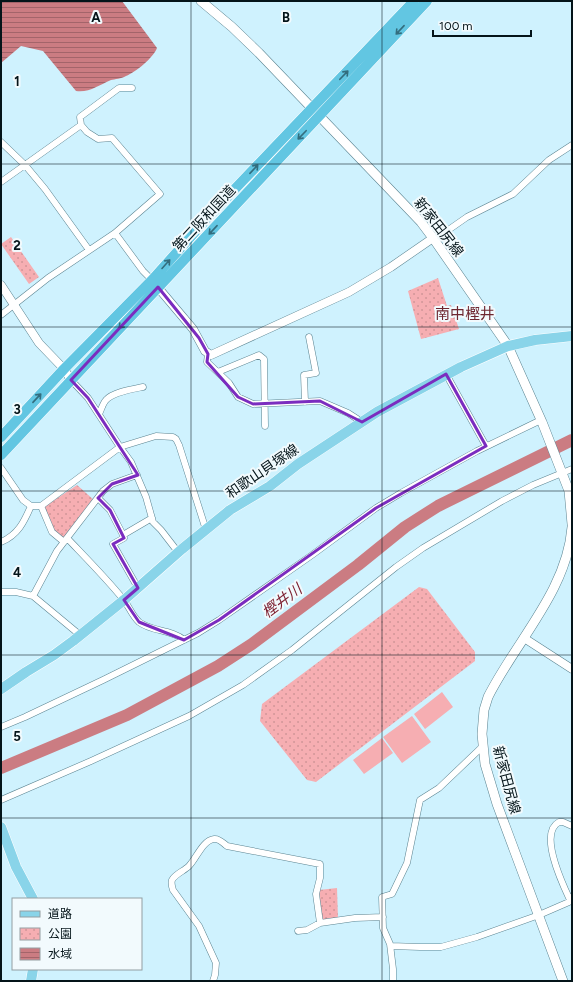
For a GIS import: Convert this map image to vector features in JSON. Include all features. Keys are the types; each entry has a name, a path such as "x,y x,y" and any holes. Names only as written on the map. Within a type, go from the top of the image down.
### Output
{"highway":[{"name":"第二阪和国道","path":"1,455 71,380 155,283 212,213 414,1"},
{"name":"第二阪和国道","path":"1,437 64,369 155,283 320,115 427,1"}],"main road":[{"name":"新家田尻線","path":"201,1 250,44 320,115 421,222 434,239 508,346 541,421 569,491 572,525 569,551 564,566 553,590 488,697 482,722 482,747 497,804 563,981"},
{"name":"和歌山貝塚線","path":"1,689 54,655 80,635 124,600 178,552 230,510 270,486 298,464 384,407 446,374 508,346 535,340 572,336"},
{"path":"1,827 16,867 32,898"},
{"path":"31,981 33,970"}],"street":[{"path":"1,315 48,278 114,233 160,194 112,138 98,140 87,132 81,124 80,117 119,88 132,88"},
{"path":"1,182 81,124"},
{"path":"1,142 25,165 45,189 89,250"},
{"path":"208,354 211,355 216,353 349,292 391,267 467,217 512,194 549,160 572,145"},
{"path":"114,233 143,271 155,283 193,329 208,354 207,362 228,383 238,397 253,404 320,401 362,422"},
{"path":"1,285 39,343 64,369 71,380 88,398 120,447 132,462 146,498 152,522 162,530 178,552"},
{"path":"305,402 304,375 316,373 309,337"},
{"path":"218,372 259,355 264,359 265,426"},
{"path":"446,374 486,446"},
{"path":"99,414 106,400 111,396 143,387"},
{"path":"1,726 39,710 184,640 218,620 376,508 444,468 486,446 541,421"},
{"path":"1,468 23,500 32,506 41,506 120,447 156,436 173,437 176,439 206,530"},
{"path":"1,800 182,719 243,685 292,650 396,567 423,548 532,485 572,469"},
{"path":"33,596 57,551 103,491 112,484 137,475"},
{"path":"98,498 110,510 123,535"},
{"path":"1,542 11,537 23,525 32,506"},
{"path":"41,506 52,532 66,540 124,600 132,614 139,622 174,634 184,640"},
{"path":"138,588 113,544 124,538 123,535 152,518"},
{"path":"1,592 20,593 33,596 80,635"},
{"path":"524,638 572,669"},
{"path":"393,981 390,946 384,933 382,897 392,894 407,863 420,800 439,788 482,747"},
{"path":"390,946 441,947 477,937 539,915 569,902 571,898 560,879 554,860 551,845 551,833 553,827 559,822 572,826"},
{"path":"213,981 216,963 199,926 173,890 172,885 172,880 189,866 204,845 211,840 215,838 227,846 320,864 320,878 316,894 320,923"},
{"path":"298,931 307,930 320,923 355,918 383,917"}],"highlighted area":[{"path":"158,287 199,338 208,354 207,362 238,397 253,404 320,401 362,422 446,374 486,446 376,508 219,620 184,640 139,622 124,600 138,588 113,544 124,538 110,510 98,498 112,484 138,475 88,398 71,380"}],"green space":[{"path":"11,237 39,277 29,284 1,244"},
{"path":"438,278 447,306 451,305 459,329 421,339 408,291"},
{"path":"77,485 94,500 64,539 53,530 44,507"},
{"path":"419,587 427,589 475,652 475,661 316,782 307,780 260,721 262,704"},
{"path":"442,692 453,707 425,729 414,714"},
{"path":"412,716 431,742 402,763 383,737"},
{"path":"382,738 393,753 364,774 353,760"},
{"path":"337,888 338,919 321,920 319,890"}],"water":[{"path":"1,1 122,1 157,48 148,60 130,74 122,78 111,80 90,90 76,91 43,51 21,46 1,63"}],"waterway":[{"name":"樫井川","path":"1,768 127,715 218,666 252,644 358,565 405,527 438,506 572,440"}],"district":[{"name":"南中樫井","path":"465,314"}]}
